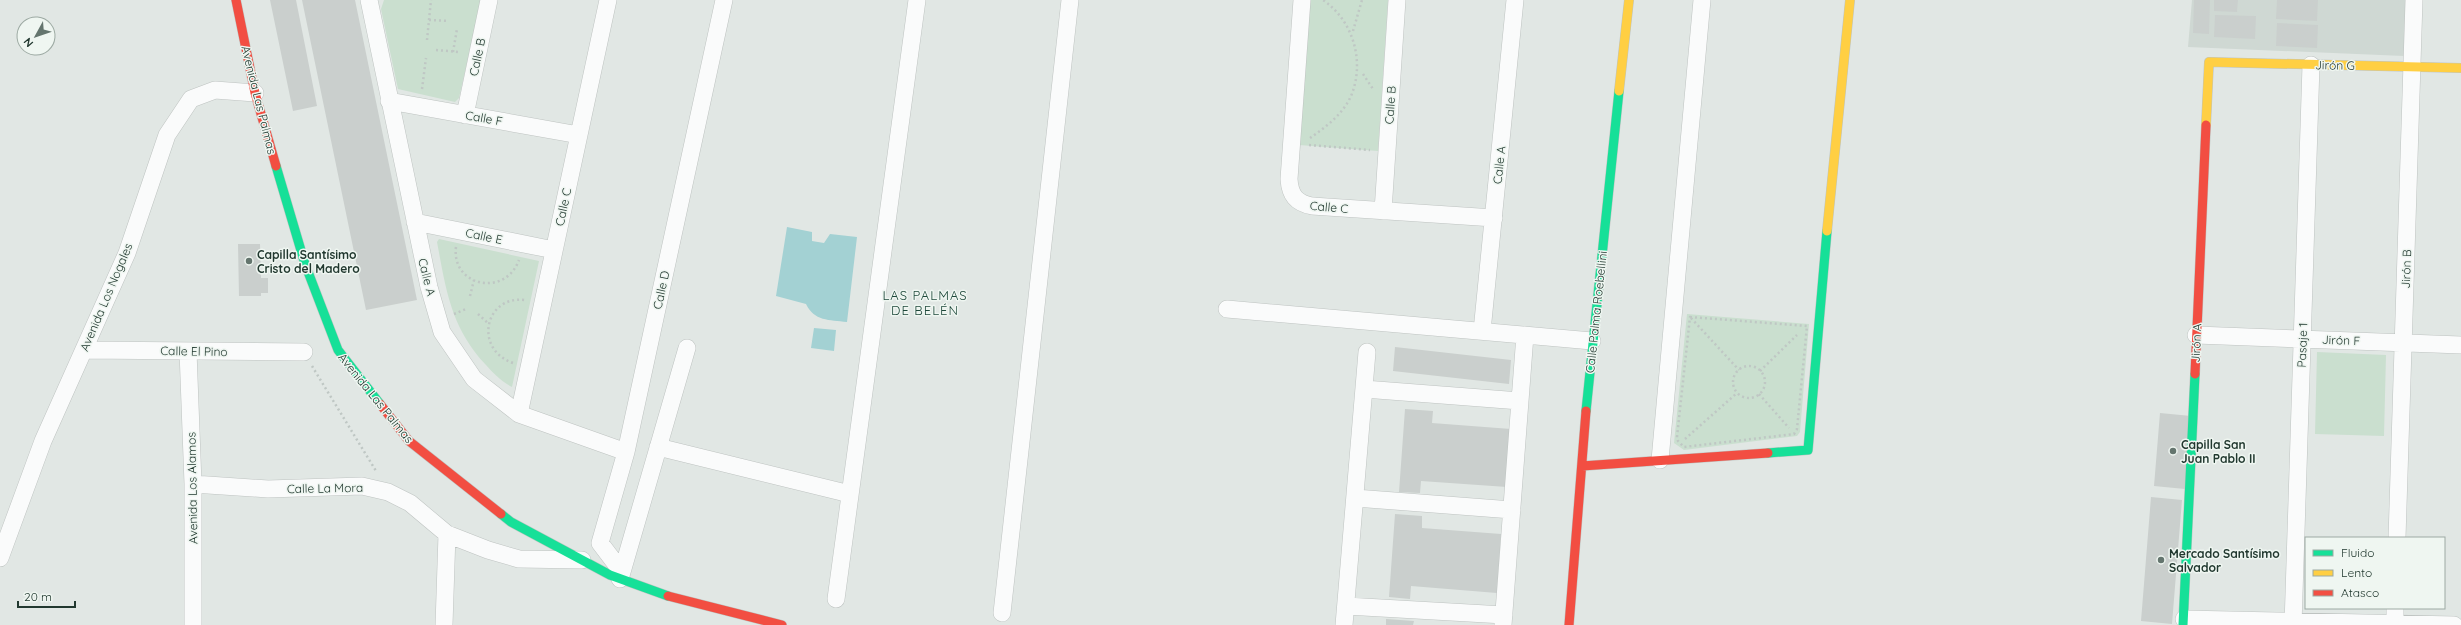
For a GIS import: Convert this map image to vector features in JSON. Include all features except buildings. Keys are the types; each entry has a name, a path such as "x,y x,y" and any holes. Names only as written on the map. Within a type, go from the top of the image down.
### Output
{"street":[{"name":"Avenida Las Palmas","path":"236,0 255,93 305,264 338,350 409,441 511,522 582,560 682,601 746,618 782,625"},
{"name":"Calle A","path":"369,0 429,287 442,332 474,379 519,414 626,452"},
{"name":"Calle B","path":"465,115 489,0"},
{"name":"Calle C","path":"519,414 608,0"},
{"name":"Calle D","path":"621,575 600,543 626,452 724,0"},
{"path":"836,599 917,0"},
{"path":"1002,613 1070,0"},
{"name":"Calle C","path":"1302,0 1290,179 1292,194 1302,204 1312,206 1494,218"},
{"name":"Calle B","path":"1383,211 1397,0"},
{"name":"Calle A","path":"1482,331 1515,0"},
{"name":"Calle Palma Roebellini","path":"1569,625 1592,341 1629,0"},
{"path":"1660,460 1702,0"},
{"path":"1582,466 1603,466 1660,460 1808,450 1850,0"},
{"name":"Jirón B","path":"2397,537 2414,0"},
{"name":"Jirón G","path":"2209,62 2461,68"},
{"name":"Jirón A","path":"2184,622 2209,62"},
{"name":"Pasaje 1","path":"2293,623 2311,64"},
{"name":"Avenida Los Nogales","path":"0,558 8,510 43,441 127,253 166,135 191,99 215,90 255,93"},
{"name":"Calle F","path":"389,101 579,135"},
{"name":"Calle E","path":"415,222 554,250"},
{"path":"1227,309 1592,341"},
{"path":"1346,606 1504,620 1525,335"},
{"name":"Jirón F","path":"2196,335 2461,345"},
{"path":"621,575 687,348"},
{"name":"Calle El Pino","path":"84,350 304,352"},
{"name":"Avenida Los Alamos","path":"188,352 192,484 193,625"},
{"path":"1344,625 1367,352"},
{"path":"1364,389 1520,401"},
{"path":"658,447 850,494"},
{"name":"Calle La Mora","path":"192,484 268,489 362,486 388,492 410,503 447,534 518,559 582,560"},
{"path":"1355,498 1512,510"},
{"path":"444,625 447,534"},
{"path":"730,625 746,618"},
{"path":"2184,622 2293,623 2395,619 2454,625"}],"path":[{"path":"427,40 431,0"},
{"path":"1305,140 1323,129 1339,114 1350,97 1356,79 1357,58 1354,40 1337,11 1323,0"},
{"path":"1353,31 1362,0"},
{"path":"429,20 449,21"},
{"path":"453,52 457,29"},
{"path":"436,50 461,52"},
{"path":"421,94 426,58"},
{"path":"1363,74 1375,92"},
{"path":"1307,145 1377,150"},
{"path":"456,243 457,263 466,275 474,280 489,284 503,280 514,270 520,258"},
{"path":"513,256 526,259"},
{"path":"470,296 474,280"},
{"path":"517,357 515,364 507,361 495,352 488,337 489,324 495,312 502,305 516,300 529,300"},
{"path":"454,314 466,309"},
{"path":"452,310 456,320"},
{"path":"478,314 489,324"},
{"path":"1673,315 1819,326"},
{"path":"1690,317 1739,370"},
{"path":"1690,317 1677,437 1680,444 1684,447 1794,434 1798,429 1806,326"},
{"path":"1760,371 1806,326"},
{"path":"304,352 388,492"},
{"path":"1750,367 1760,371 1764,381 1764,386 1759,394 1748,398 1737,393 1733,381 1739,370 1750,367"},
{"path":"1660,460 1737,393"},
{"path":"1759,394 1808,450"}],"shaded area":[{"path":"2192,0 2409,0 2404,56 2188,47"}],"green space":[{"path":"384,0 481,0 459,98 455,102 398,89 381,9"},
{"path":"1309,0 1388,0 1378,151 1299,145"},
{"path":"439,239 539,261 512,387 495,374 474,351 457,322 447,292 437,242"},
{"path":"1687,314 1809,324 1800,432 1797,436 1684,450 1674,443"},
{"path":"2317,352 2386,355 2384,436 2315,434"}],"water":[{"path":"787,227 812,232 812,241 824,243 830,234 857,237 847,322 823,319 813,314 806,304 776,296"},
{"path":"814,328 836,330 834,351 811,348"}],"traffic: fast":[{"path":"1586,411 1619,91"},
{"path":"276,166 305,264 338,350 380,404"},
{"path":"1768,453 1808,450 1827,231"},
{"path":"2183,625 2195,374"},
{"path":"501,514 511,522 610,575 668,596"}],"traffic: slow":[{"path":"1619,91 1629,0"},
{"path":"1827,231 1850,0"},
{"path":"2206,125 2209,62 2461,68"}],"traffic: jam":[{"path":"236,0 255,93 276,166"},
{"path":"2195,374 2206,125"},
{"path":"380,404 409,441 501,514"},
{"path":"1569,625 1586,411"},
{"path":"1582,466 1768,453"},
{"path":"668,596 782,625"}],"place":[{"name":"Capilla Santísimo Cristo del Madero","path":"249,261"},
{"name":"Capilla San Juan Pablo II","path":"2173,451"},
{"name":"Mercado Santísimo Salvador","path":"2161,560"}],"district":[{"name":"LAS PALMAS DE BELÉN","path":"925,302"}]}
